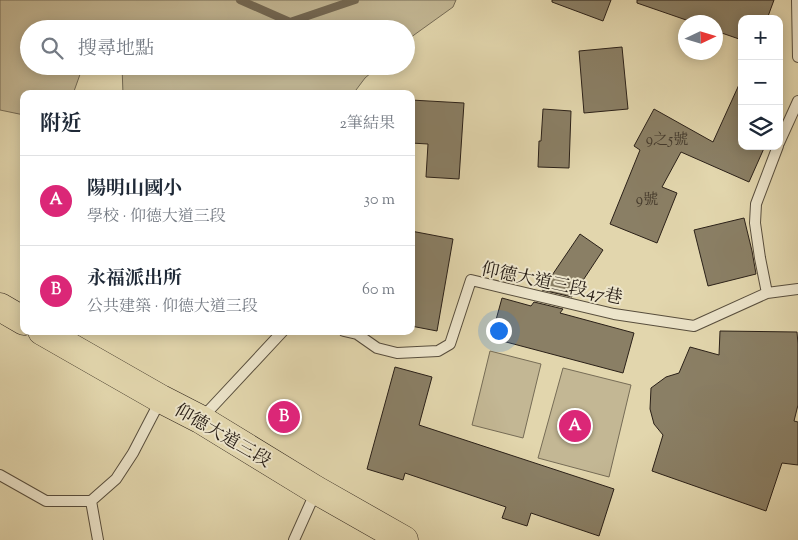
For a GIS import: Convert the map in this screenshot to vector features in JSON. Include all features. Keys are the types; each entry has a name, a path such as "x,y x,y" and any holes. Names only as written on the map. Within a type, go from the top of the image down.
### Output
{"main road":[{"path":"0,307 20,319"},
{"name":"仰德大道三段","path":"49,335 200,420 316,490 404,540"}],"lane":[{"path":"797,0 798,57"},
{"path":"783,134 798,101"},
{"path":"776,150 756,204 755,223 760,258 767,293 798,289"},
{"name":"仰德大道三段47巷","path":"358,335 377,348 397,353 438,351 450,344 471,280 614,314 694,326 767,293"},
{"path":"200,420 279,335"},
{"path":"0,475 46,501 91,502 116,479 133,453 161,399"},
{"path":"294,540 316,490"},
{"path":"91,502 98,540"}],"shaded area":[{"path":"0,0 456,0 453,7 415,34 415,20 20,20 20,75 80,75 74,90 20,90 20,114 0,110"},
{"path":"122,75 368,75 356,90 123,90"},
{"path":"490,351 541,364 523,438 472,425"},
{"path":"563,368 631,385 609,477 538,458"}],"building":[{"path":"552,0 611,0 603,21 552,2"},
{"path":"637,0 774,0 768,15 738,15 738,39 723,33 723,15 678,15 678,17 637,3"},
{"path":"622,47 628,109 584,113 579,51"},
{"path":"738,87 738,150 763,150 749,182 681,152 662,187 677,193 657,243 610,224 640,150 634,146 654,109 713,142"},
{"path":"415,100 464,103 459,179 426,177 428,144 415,143"},
{"path":"543,109 571,111 569,168 538,167"},
{"path":"744,218 756,274 708,286 694,230"},
{"path":"415,232 453,239 437,331 415,327"},
{"path":"580,234 603,250 572,297 542,290"},
{"path":"502,298 531,306 534,302 563,309 560,313 634,333 623,373 491,338"},
{"path":"720,331 797,332 798,405 794,421 798,422 798,465 782,463 766,511 652,471 663,435 654,424 650,409 651,388 666,377 679,373 690,347 719,355"},
{"path":"395,367 432,377 419,425 614,489 599,536 531,513 527,526 502,518 506,507 405,473 403,480 367,469"}],"waterway":[{"path":"240,0 285,20"},
{"path":"296,20 355,0"}],"place":[{"name":"永福派出所","path":"284,417"},
{"name":"陽明山國小","path":"575,426"}]}
